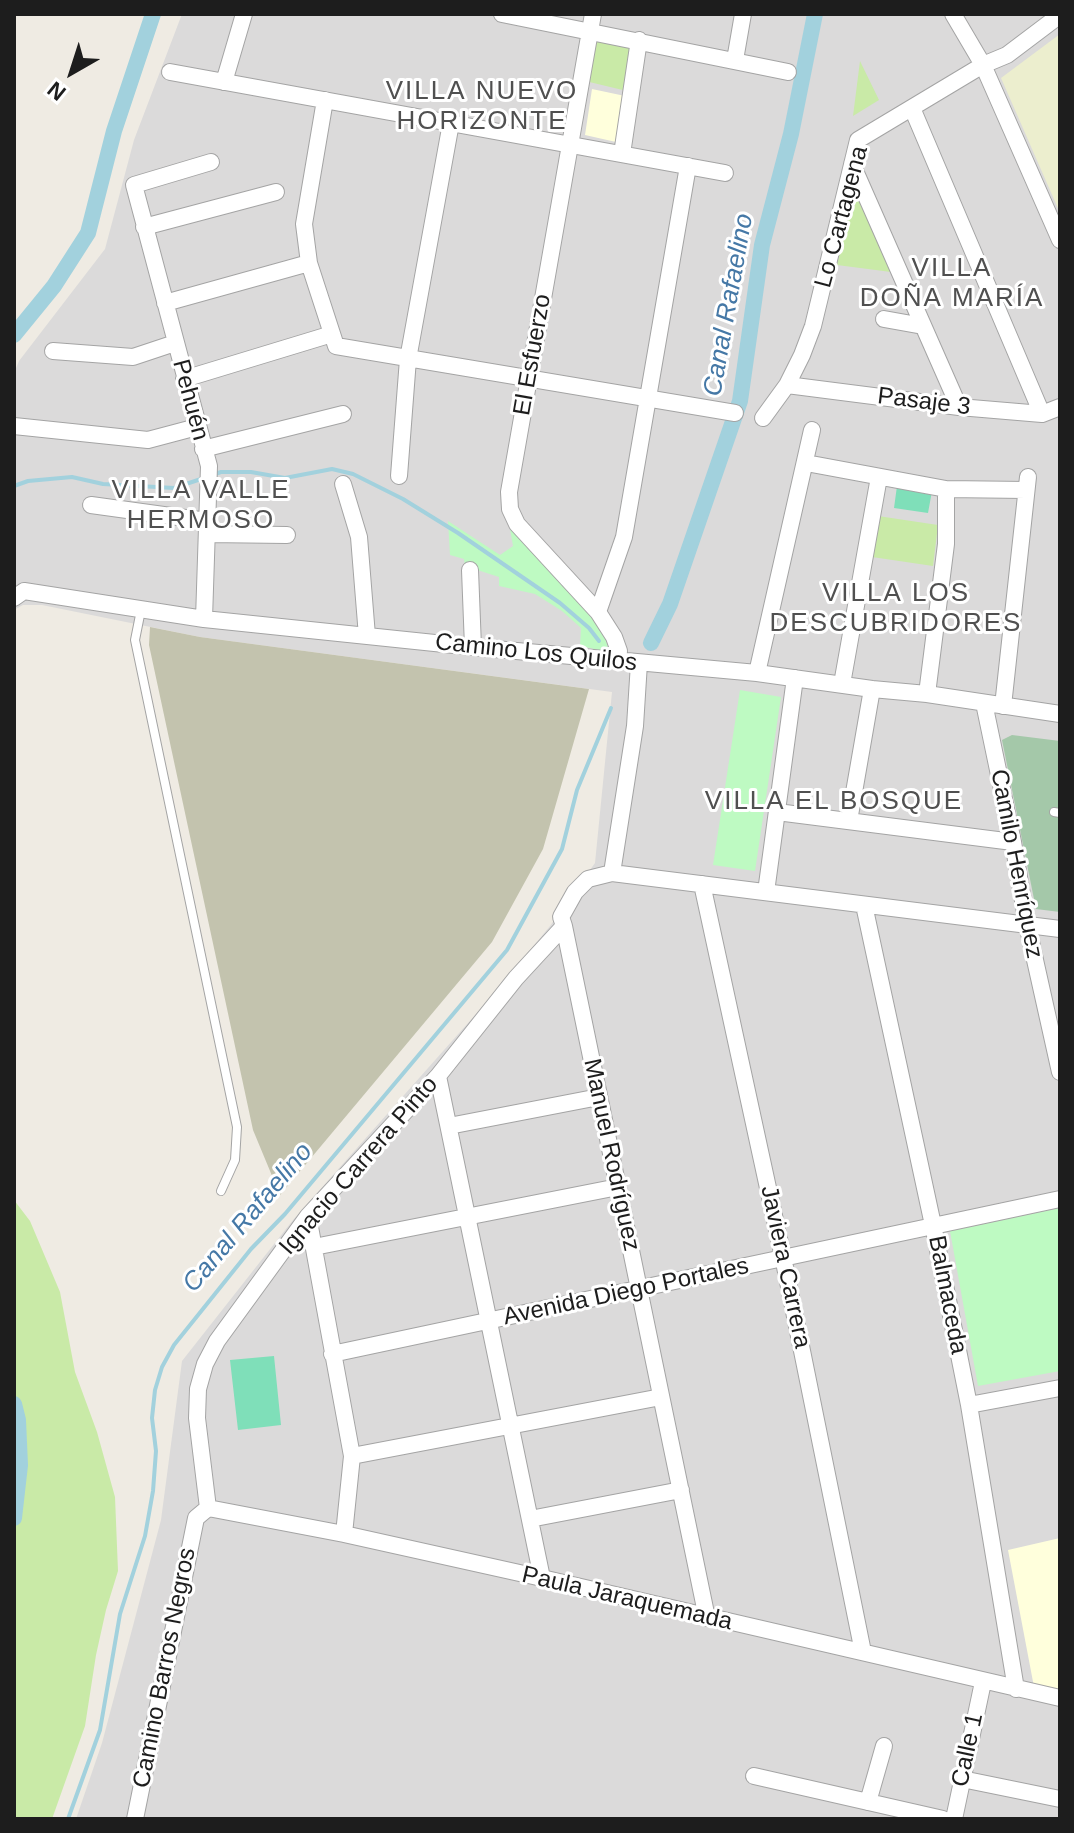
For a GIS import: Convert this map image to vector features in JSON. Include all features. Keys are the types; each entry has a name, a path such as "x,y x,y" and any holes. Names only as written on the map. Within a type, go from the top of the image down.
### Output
{"street":[{"path":"224,82 244,14"},
{"path":"502,14 592,22 639,40 788,72"},
{"path":"735,60 743,14"},
{"path":"953,14 983,65 1060,240"},
{"name":"Lo Cartagena","path":"763,418 787,385 813,326 858,140 983,65 1007,55 1060,15"},
{"name":"El Esfuerzo","path":"592,22 509,492 510,509 517,524 598,612 614,637 619,651 618,661"},
{"path":"622,154 639,40"},
{"path":"170,72 725,173"},
{"path":"325,100 304,224 309,263 336,346 735,413"},
{"path":"912,108 1042,414"},
{"path":"399,476 408,359 451,123"},
{"name":"Pehuén","path":"204,619 209,466 134,185 211,162"},
{"path":"852,164 959,407"},
{"path":"598,612 624,537 688,166"},
{"path":"144,227 276,192"},
{"path":"165,303 309,263"},
{"path":"884,319 923,326"},
{"path":"184,379 332,334"},
{"path":"53,351 133,357 175,343"},
{"name":"Pasaje 3","path":"787,385 959,407 1042,414 1060,407"},
{"path":"203,449 343,414"},
{"path":"14,426 148,440 197,427"},
{"path":"757,673 812,430"},
{"path":"806,463 946,489 1027,483 1003,706"},
{"path":"842,684 879,477"},
{"path":"343,484 359,537 367,636"},
{"path":"927,694 946,544 946,489"},
{"path":"91,505 207,527 287,535"},
{"path":"470,570 473,647"},
{"name":"Camino Los Quilos","path":"14,598 24,591 204,619 757,673 1060,714"},
{"path":"639,663 635,726 612,873 1060,929"},
{"path":"766,892 795,678"},
{"path":"849,821 872,689"},
{"name":"Camilo Henríquez","path":"984,703 1027,924 1060,1072"},
{"path":"777,812 1013,842"},
{"name":"Ignacio Carrera Pinto","path":"202,1513 198,1389 205,1364 217,1341 308,1216 438,1076 516,978 564,926 561,917 575,892 588,879 612,873"},
{"name":"Javiera Carrera","path":"702,884 783,1257 863,1652"},
{"name":"Balmaceda","path":"864,905 969,1405 1016,1689"},
{"name":"Manuel Rodríguez","path":"564,926 707,1618"},
{"path":"438,1076 542,1578"},
{"path":"449,1126 599,1097"},
{"path":"314,1247 618,1187"},
{"name":"Avenida Diego Portales","path":"332,1354 1060,1199"},
{"path":"308,1216 352,1456 344,1534"},
{"path":"969,1405 1060,1388"},
{"path":"352,1456 661,1397"},
{"path":"530,1519 681,1490"},
{"name":"Paula Jaraquemada","path":"202,1513 344,1534 1060,1698"},
{"name":"Camino Barros Negros","path":"135,1819 202,1513"},
{"name":"Calle 1","path":"954,1819 983,1682"},
{"path":"868,1802 884,1746"},
{"path":"754,1776 943,1819"},
{"path":"962,1779 1060,1799"}],"lane":[{"path":"141,609 135,640 237,1127 235,1160 221,1191"}],"shaded area":[{"path":"182,14 1060,14 1060,1819 76,1819 102,1743 161,1520 182,1361 293,1220 492,996 550,926 595,863 612,692 200,637 42,605 23,605 14,610 14,373 19,361 105,249 134,140"},
{"path":"1060,34 1060,213 1001,78"},
{"path":"592,89 625,96 616,142 585,135"},
{"path":"150,627 200,637 589,689 543,849 492,942 280,1195 253,1130 149,645"},
{"path":"1012,735 1060,741 1060,912 1036,909 1002,740"},
{"path":"1060,1538 1060,1692 1034,1687 1008,1550"}],"green space":[{"path":"590,30 639,40 631,92 581,80"},
{"path":"860,61 879,100 853,116"},
{"path":"854,185 891,272 837,265"},
{"path":"897,486 932,491 928,513 894,508"},
{"path":"878,516 938,525 933,566 872,557"},
{"path":"448,521 500,555 513,546 509,523 598,624 609,652 580,646 581,628 535,594 499,586 499,577 465,566 464,559 450,555"},
{"path":"740,690 781,697 755,871 713,865"},
{"path":"14,1200 30,1221 60,1292 75,1372 97,1432 115,1497 118,1571 96,1655 85,1726 52,1819 14,1819"},
{"path":"1060,1208 1060,1371 978,1386 950,1231"},
{"path":"274,1356 281,1425 238,1430 230,1360"}],"waterway":[{"path":"14,335 54,286 88,233 114,131 153,14"},
{"name":"Canal Rafaelino","path":"651,643 670,604 740,401 762,245 791,134 815,14"},
{"path":"212,475 251,472 285,478 332,469 353,474 403,499 458,533 560,603 599,641"},
{"path":"14,486 28,481 72,477 103,484 174,488 204,478"},
{"name":"Canal Rafaelino","path":"68,1819 100,1730 120,1614 145,1536 156,1451 152,1418 155,1390 162,1367 174,1345 251,1249 285,1214 507,950 562,849 577,790 611,708"},
{"path":"14,1404 18,1420 20,1465 14,1518"}],"district":[{"name":"VILLA NUEVO HORIZONTE","path":"482,107"},
{"name":"VILLA DOÑA MARÍA","path":"952,284"},
{"name":"VILLA VALLE HERMOSO","path":"201,506"},
{"name":"VILLA LOS DESCUBRIDORES","path":"896,609"},
{"name":"VILLA EL BOSQUE","path":"834,802"}]}
